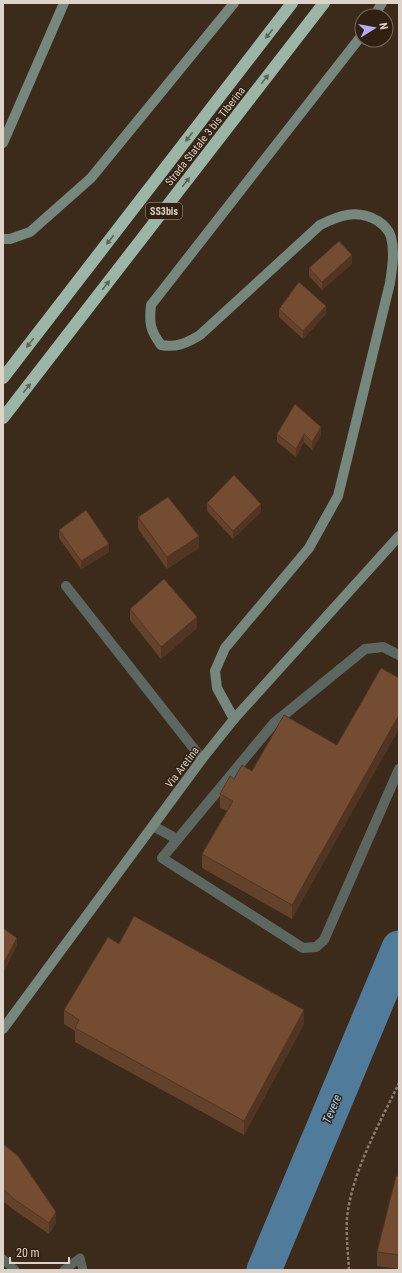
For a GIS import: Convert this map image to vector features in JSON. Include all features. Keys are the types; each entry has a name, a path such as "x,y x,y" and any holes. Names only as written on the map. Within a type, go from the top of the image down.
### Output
{"highway":[{"name":"Strada Statale 3 bis Tiberina","path":"3,378 292,3"},
{"name":"Strada Statale 3 bis Tiberina","path":"3,418 324,3"}],"street":[{"path":"3,143 64,3"},
{"path":"3,239 10,239 30,232 91,178 234,3"},
{"path":"234,719 217,688 215,671 224,648 309,548 338,496 390,283 393,257 391,237 384,225 368,215 353,214 336,217 320,225 200,336 182,345 170,347 161,345 153,334 150,321 151,304 354,45"},
{"name":"Via Aretina","path":"3,1029 202,759 234,719 399,536"},
{"path":"66,586 202,759"},
{"path":"399,656 383,647 365,649 274,723 162,858 303,948 316,947 324,940 399,769"},
{"path":"153,826 177,839"}],"lane":[{"path":"64,1270 80,1258 82,1270"},
{"path":"3,1259 15,1270"}],"path":[{"path":"349,1270 346,1239 352,1190 369,1146 399,1083"}],"building":[{"path":"339,241 352,255 322,282 309,268"},
{"path":"299,282 326,306 303,331 279,309"},
{"path":"295,404 321,427 312,442 304,434 296,449 277,434"},
{"path":"234,475 261,504 233,531 207,503"},
{"path":"168,497 199,536 167,557 138,517"},
{"path":"86,510 109,544 81,561 59,530"},
{"path":"164,579 197,617 161,647 130,609"},
{"path":"381,668 399,678 399,715 292,905 202,854 233,801 220,794 230,776 234,779 242,765 252,771 284,715 337,745"},
{"path":"134,916 304,1010 244,1121 75,1028 79,1020 64,1010 108,937 119,944"},
{"path":"3,928 17,938 3,964"},
{"path":"3,1144 18,1156 56,1212 49,1223 14,1199 3,1189"},
{"path":"396,1176 399,1176 399,1255 377,1252"}],"waterway":[{"name":"Tevere","path":"264,1270 399,948"}]}
